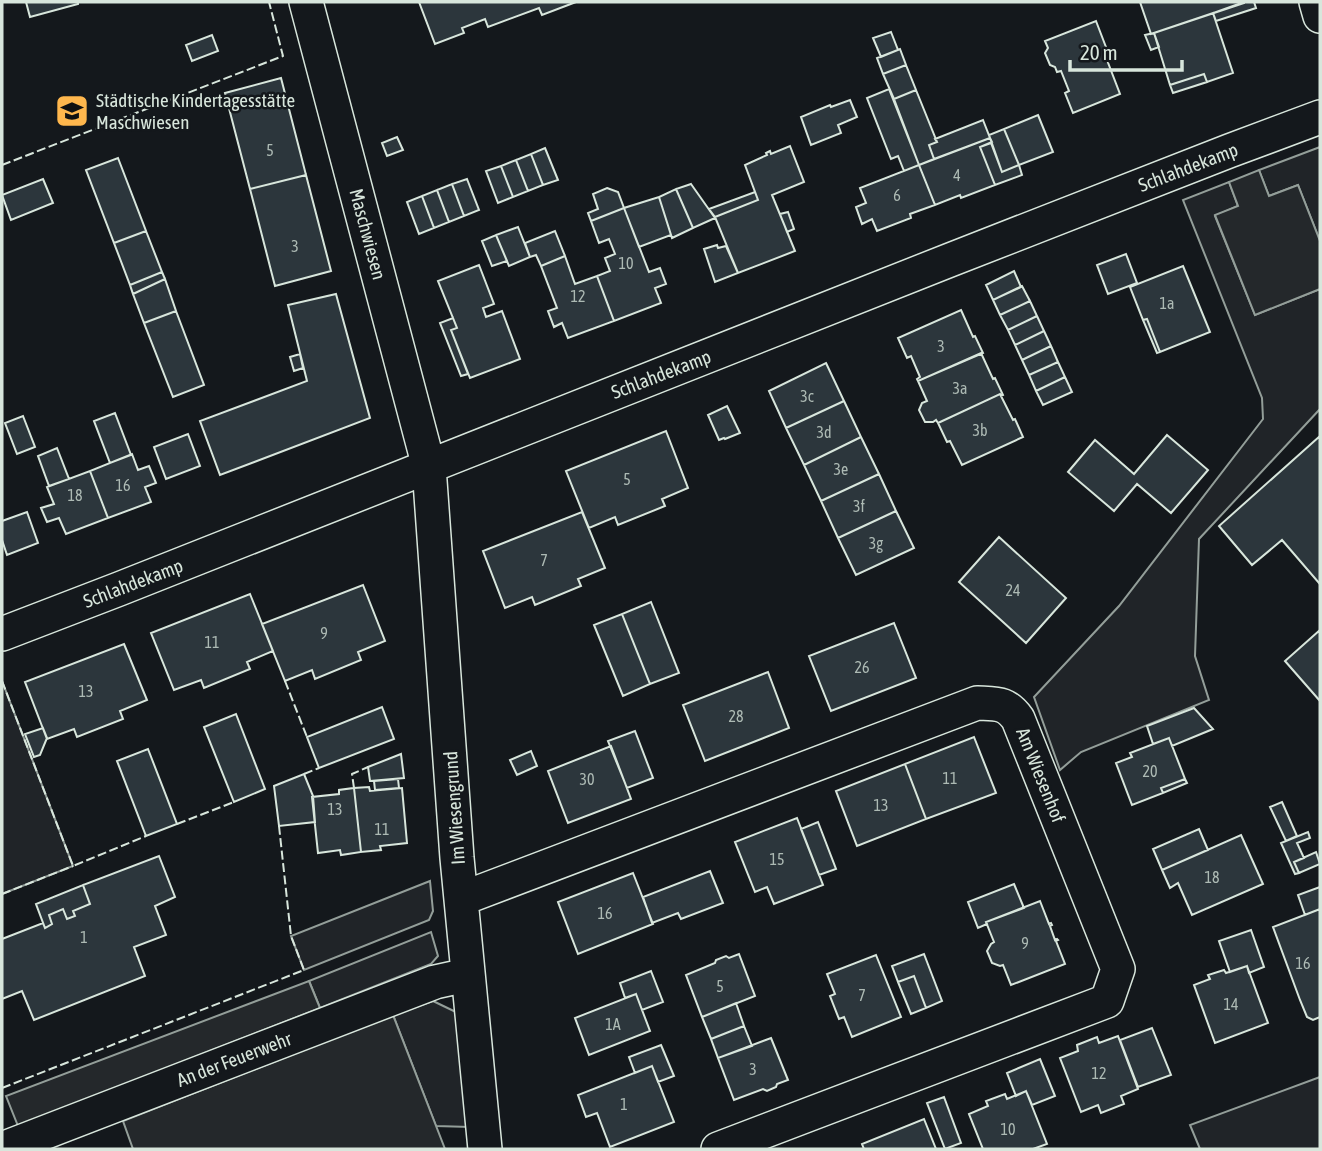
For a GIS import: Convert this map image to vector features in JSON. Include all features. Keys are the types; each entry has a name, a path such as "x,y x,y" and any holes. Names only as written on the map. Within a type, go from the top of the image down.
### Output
{"street":[{"name":"Maschwiesen","path":"306,2 429,467"},
{"path":"1316,2 1320,16"},
{"name":"Schlahdekamp","path":"2,634 1320,117"},
{"name":"Im Wiesengrund","path":"429,467 457,858 485,1149"},
{"name":"Am Wiesenhof","path":"461,899 976,703 997,704 1011,709 1018,719 1118,969 1107,1001 718,1149"},
{"name":"An der Feuerwehr","path":"2,1149 435,982 467,975"}],"shaded area":[{"path":"1320,147 1320,241 1298,185 1269,196 1259,170"},
{"path":"1259,170 1269,196 1298,185 1320,241 1320,289 1255,315 1215,215 1238,206 1229,182"},
{"path":"1229,182 1238,206 1215,216 1255,315 1320,289 1320,409 1199,539 1195,656 1209,700 1081,752 1060,770 1034,697 1119,606 1263,419 1262,398 1183,200"},
{"path":"2,681 73,866 2,894"},
{"path":"430,881 433,911 429,920 304,970 291,936"},
{"path":"431,932 438,956 431,964 320,1008 309,981"},
{"path":"309,981 320,1008 18,1126 6,1096"},
{"path":"433,1001 460,1014 470,1127 436,1126 393,1015"},
{"path":"393,1015 445,1149 133,1149 123,1121"},
{"path":"1320,1077 1320,1149 1200,1149 1190,1125"}],"building":[{"path":"26,2 78,2 78,4 30,17"},
{"path":"419,2 576,2 542,15 539,8 488,27 485,19 462,28 464,33 435,44"},
{"path":"1140,2 1244,2 1244,3 1151,34"},
{"path":"1244,2 1254,2 1256,8 1216,21 1213,13"},
{"path":"1213,13 1233,73 1207,82 1204,74 1170,85 1154,33"},
{"path":"1096,21 1120,94 1073,113 1065,93 1069,91 1061,71 1057,72 1055,67 1050,65 1045,53 1048,48 1045,41"},
{"path":"891,32 898,50 881,57 873,38"},
{"path":"1154,33 1159,47 1151,50 1145,35"},
{"path":"212,35 218,51 192,61 186,45"},
{"path":"900,49 906,65 883,74 877,58"},
{"path":"906,65 916,90 894,99 883,74"},
{"path":"1204,74 1207,82 1173,93 1170,85"},
{"path":"281,78 306,175 250,189 225,93"},
{"path":"889,89 919,165 904,171 898,156 891,159 867,98"},
{"path":"916,90 937,142 929,145 934,159 919,165 894,99"},
{"path":"850,100 857,117 838,125 841,133 811,145 801,117"},
{"path":"1038,115 1053,152 1019,165 1004,129"},
{"path":"983,120 990,138 934,159 929,145 937,142 935,139"},
{"path":"1004,129 1019,165 1002,172 989,135"},
{"path":"397,137 403,150 387,156 382,143"},
{"path":"990,138 992,142 980,147 995,185 935,205 919,165"},
{"path":"991,143 1002,172 1019,165 1022,175 995,185 980,147"},
{"path":"790,146 804,182 772,195 795,251 738,273 715,217 758,200 745,165 770,151 771,154"},
{"path":"545,148 558,180 543,185 531,154"},
{"path":"531,154 543,185 528,191 516,160"},
{"path":"118,158 146,231 114,243 86,170"},
{"path":"516,160 528,191 513,197 501,166"},
{"path":"919,165 935,205 877,231 872,219 862,224 856,207 866,203 860,188"},
{"path":"501,166 513,197 498,203 486,171"},
{"path":"306,175 331,271 275,286 250,189"},
{"path":"43,179 53,203 11,220 2,195"},
{"path":"467,179 479,210 464,216 452,184"},
{"path":"452,184 464,216 449,222 437,190"},
{"path":"691,184 715,218 693,228 676,189"},
{"path":"607,188 618,192 624,208 591,221 588,213 598,209 593,194"},
{"path":"676,189 693,228 672,238 659,197"},
{"path":"437,190 449,222 434,228 422,196"},
{"path":"755,192 758,200 715,217 709,209"},
{"path":"422,196 434,228 419,234 407,202"},
{"path":"659,197 671,235 639,247 624,208"},
{"path":"624,208 649,272 660,268 666,284 655,288 661,303 614,321 597,276 610,271 605,258 615,254 609,239 599,243 591,221"},
{"path":"788,212 794,229 787,232 780,214"},
{"path":"518,227 530,257 509,266 496,235"},
{"path":"146,231 162,272 130,285 114,243"},
{"path":"555,231 565,256 541,266 536,255 530,257 525,243"},
{"path":"496,235 507,261 492,266 482,241"},
{"path":"717,245 718,248 726,246 738,273 715,282 704,249"},
{"path":"1126,254 1137,283 1108,294 1097,265"},
{"path":"565,256 575,284 597,276 614,321 568,338 562,323 554,327 548,311 557,308 541,266"},
{"path":"479,265 494,304 483,308 486,317 502,311 520,359 470,378 451,330 457,328 438,281"},
{"path":"1183,266 1210,332 1160,352 1130,287"},
{"path":"1014,271 1021,287 993,300 986,285"},
{"path":"162,272 165,279 133,294 130,285"},
{"path":"165,279 176,311 144,323 133,294"},
{"path":"1022,286 1030,301 1000,315 993,300"},
{"path":"336,294 370,418 220,475 200,421 307,381 288,305"},
{"path":"1030,301 1037,316 1008,330 1000,315"},
{"path":"961,310 983,353 918,381 920,377 911,356 907,358 898,338"},
{"path":"176,311 204,385 173,397 144,323"},
{"path":"1037,316 1044,331 1015,345 1008,330"},
{"path":"453,318 457,328 451,330 468,374 461,376 440,323"},
{"path":"1147,319 1160,352 1157,353 1143,320"},
{"path":"1044,331 1051,346 1022,360 1015,345"},
{"path":"1051,346 1058,362 1029,375 1022,360"},
{"path":"981,353 1003,395 1000,394 938,423 936,420 925,422 919,410 922,403 927,401 918,381"},
{"path":"300,354 303,368 294,371 290,357"},
{"path":"1058,362 1065,377 1036,391 1029,375"},
{"path":"826,363 844,401 786,428 769,391"},
{"path":"1065,377 1072,392 1043,405 1036,391"},
{"path":"1000,394 1023,437 962,465 938,423"},
{"path":"844,401 861,437 804,465 786,428"},
{"path":"727,406 740,433 719,440 708,415"},
{"path":"115,413 131,455 110,463 94,421"},
{"path":"23,416 35,447 17,454 5,423"},
{"path":"666,431 688,488 662,499 665,506 618,525 615,517 589,528 566,471"},
{"path":"188,434 200,466 166,479 154,447"},
{"path":"1167,435 1208,470 1171,513 1137,484 1114,511 1068,472 1095,440 1134,474"},
{"path":"1320,436 1319,583 1282,540 1252,565 1219,526"},
{"path":"861,437 879,474 821,501 804,465"},
{"path":"57,448 69,479 49,486 38,456"},
{"path":"132,454 138,470 149,466 156,483 145,487 151,502 108,518 90,471"},
{"path":"90,471 108,518 66,534 59,518 47,522 41,508 54,504 47,487"},
{"path":"879,474 896,511 838,538 821,501"},
{"path":"896,511 914,548 856,575 838,538"},
{"path":"27,512 38,543 7,555 2,540 2,521"},
{"path":"582,512 605,568 578,579 581,586 535,605 532,597 505,608 483,551"},
{"path":"999,537 1066,598 1026,643 959,582"},
{"path":"363,585 385,641 358,652 361,660 315,679 312,670 285,681 262,624"},
{"path":"250,594 273,651 247,662 250,669 204,688 201,680 174,690 151,633"},
{"path":"651,602 679,673 650,684 622,614"},
{"path":"622,614 650,684 623,696 594,625"},
{"path":"894,623 916,678 831,711 809,656"},
{"path":"1320,630 1320,701 1285,661"},
{"path":"124,644 147,700 120,711 123,719 77,737 74,729 47,739 25,682"},
{"path":"768,672 789,728 705,761 683,705"},
{"path":"382,707 394,739 319,768 307,737"},
{"path":"1194,708 1213,729 1172,746 1169,738 1153,744 1147,726"},
{"path":"236,714 265,789 234,802 204,727"},
{"path":"43,728 47,738 40,755 34,757 25,734"},
{"path":"635,731 653,778 627,788 608,741"},
{"path":"974,737 996,793 926,819 905,764"},
{"path":"1169,738 1185,779 1161,788 1163,793 1132,805 1116,763 1132,757 1130,753"},
{"path":"611,746 631,799 568,823 548,771"},
{"path":"148,749 177,824 146,836 117,761"},
{"path":"531,751 537,766 517,775 510,760"},
{"path":"401,754 404,778 370,781 368,767"},
{"path":"905,764 926,819 857,846 836,791"},
{"path":"304,774 313,796 315,822 279,826 274,786"},
{"path":"398,779 399,788 375,790 374,781"},
{"path":"1185,779 1187,783 1163,793 1161,788"},
{"path":"369,787 370,791 402,788 407,843 380,846 381,850 361,852 354,788"},
{"path":"354,788 361,852 341,855 340,850 318,853 312,797 339,794 339,790"},
{"path":"1282,802 1297,836 1286,841 1270,807"},
{"path":"797,818 823,885 774,904 767,887 755,892 735,842"},
{"path":"818,822 836,869 819,875 801,829"},
{"path":"1199,829 1208,850 1162,870 1153,849"},
{"path":"1308,832 1310,838 1297,843 1304,858 1294,862 1299,873 1295,874 1281,843"},
{"path":"1241,835 1263,884 1192,915 1178,883 1170,888 1162,870"},
{"path":"1316,852 1320,864 1299,873 1294,862"},
{"path":"159,856 175,897 155,906 166,935 134,947 145,976 34,1020 22,991 2,999 2,939 43,923 45,928 52,924 49,915 63,909 67,919 75,916 73,911 90,904 83,885"},
{"path":"710,871 723,903 681,919 678,913 652,923 643,897"},
{"path":"633,873 653,924 578,954 558,902"},
{"path":"1014,884 1024,908 986,922 987,924 978,928 968,902"},
{"path":"83,885 90,904 73,911 75,916 67,919 63,909 49,915 52,924 45,928 36,904"},
{"path":"1320,887 1320,909 1305,915 1298,895"},
{"path":"1040,901 1049,924 1052,925 1050,926 1055,940 1058,940 1056,941 1065,964 1011,985 1003,965 992,963 987,951 994,942 986,922"},
{"path":"1320,909 1320,1017 1313,1020 1307,1017 1273,927"},
{"path":"1251,930 1264,967 1249,973 1247,966 1230,972 1219,941"},
{"path":"739,954 755,996 702,1017 686,975 726,956 729,958"},
{"path":"924,954 942,1001 926,1008 914,976 898,982 892,966"},
{"path":"876,955 901,1017 852,1037 844,1017 839,1019 830,996 835,994 827,974"},
{"path":"1247,966 1268,1023 1215,1043 1194,985 1210,979 1208,975"},
{"path":"651,971 663,1002 642,1010 636,994 625,998 620,983"},
{"path":"914,976 926,1008 911,1014 898,982"},
{"path":"636,994 650,1031 589,1055 575,1018"},
{"path":"736,1003 744,1026 711,1039 702,1017"},
{"path":"744,1026 752,1046 718,1058 711,1039"},
{"path":"1152,1028 1171,1075 1138,1087 1120,1040"},
{"path":"1118,1036 1138,1089 1121,1096 1124,1104 1101,1113 1098,1105 1081,1112 1060,1058 1078,1051 1077,1045 1097,1037 1099,1043"},
{"path":"771,1038 788,1080 767,1091 763,1089 734,1100 718,1058"},
{"path":"661,1045 674,1076 658,1082 652,1066 635,1073 629,1057"},
{"path":"1040,1059 1055,1096 1032,1105 1026,1091 1016,1096 1007,1073"},
{"path":"652,1066 674,1122 610,1147 597,1113 586,1117 578,1095"},
{"path":"1026,1091 1047,1144 1033,1149 983,1149 969,1114 988,1106 986,1101 1005,1094 1007,1099"},
{"path":"944,1097 961,1143 945,1149 927,1103"},
{"path":"924,1119 936,1149 864,1149 862,1144"}],"fence":[{"path":"2,165 283,56 269,2"},
{"path":"2,681 73,866 146,836"},
{"path":"285,681 307,737"},
{"path":"354,788 352,774 368,767"},
{"path":"304,774 319,768"},
{"path":"177,824 234,802"},
{"path":"2,1088 304,970 291,936 279,826"},
{"path":"2,894 73,866"}],"place":[{"name":"Städtische Kindertagesstätte Maschwiesen","path":"72,111"}]}
